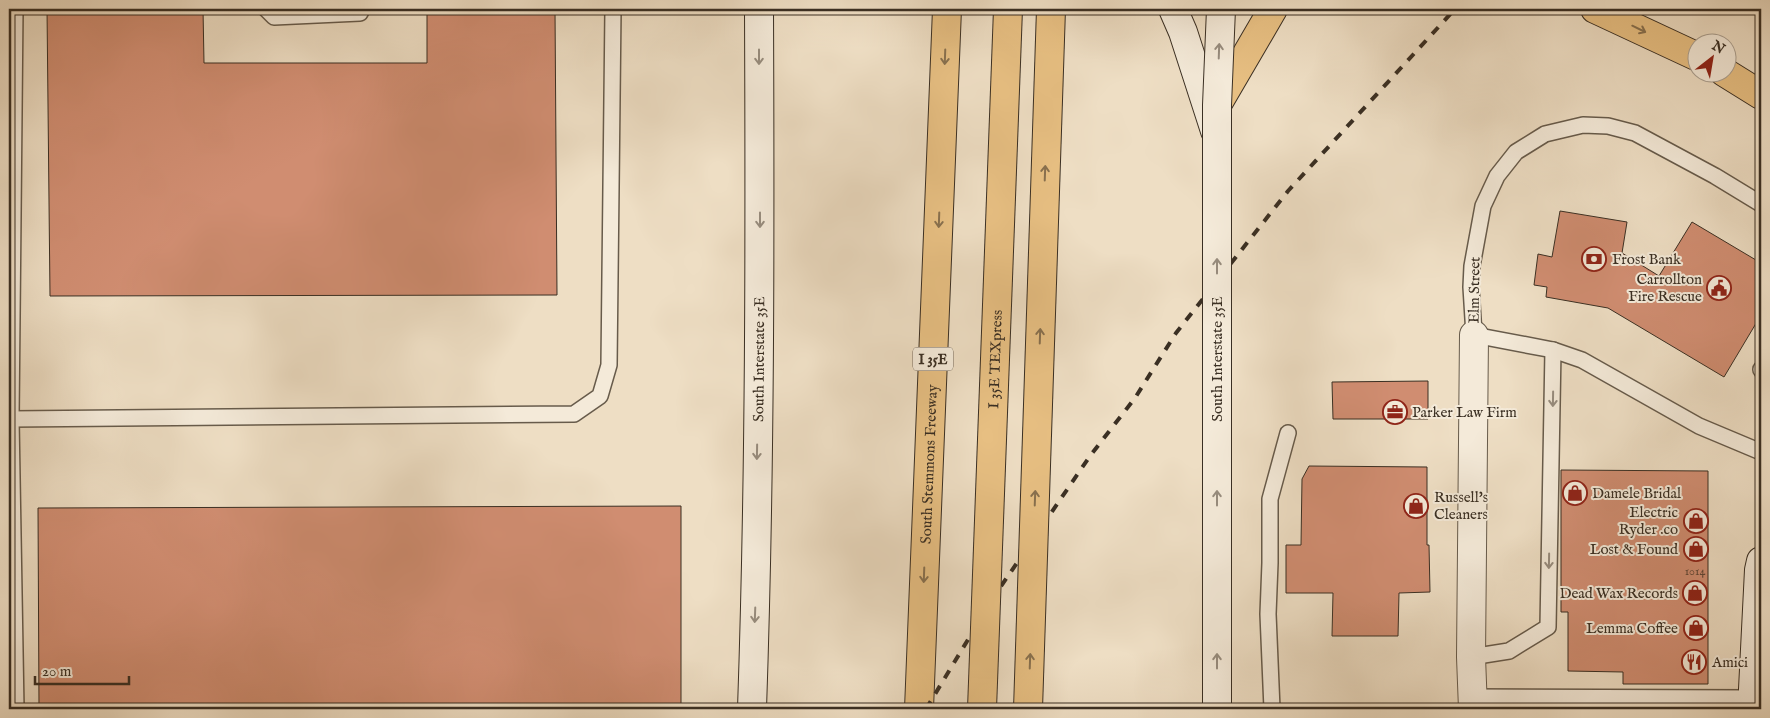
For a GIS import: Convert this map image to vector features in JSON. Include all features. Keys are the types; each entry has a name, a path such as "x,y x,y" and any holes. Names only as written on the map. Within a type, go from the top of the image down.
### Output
{"main road":[{"name":"South Interstate 35E","path":"752,709 760,270 759,9"},
{"name":"South Stemmons Freeway","path":"919,709 947,9"},
{"name":"I 35E TEXpress","path":"982,709 1008,9"},
{"path":"1028,709 1051,9"},
{"path":"1173,9 1183,32 1217,138"},
{"name":"South Interstate 35E","path":"1217,709 1217,104 1221,9"},
{"path":"1217,104 1273,9"},
{"path":"1595,9 1688,53"},
{"path":"1738,80 1761,94"},
{"name":"Elm Street","path":"1473,703 1470,657 1474,335"},
{"path":"1752,704 1761,561"}],"lane":[{"path":"15,9 11,418 16,709"},
{"path":"266,9 274,16 360,12 362,9"},
{"path":"11,418 574,414 600,396 609,365 613,9"},
{"name":"Elm Street","path":"1474,335 1471,287 1472,266 1483,206 1497,176 1516,152 1545,134 1583,125 1608,126 1635,133 1715,176 1761,204"},
{"path":"1474,335 1553,350 1582,360 1699,426 1761,452"},
{"path":"1470,657 1509,651 1548,627 1553,350"},
{"path":"1272,709 1268,614 1270,499 1288,433"},
{"path":"1473,703 1752,704"}],"building":[{"path":"47,9 203,9 204,63 427,63 427,9 555,9 557,295 50,296"},
{"path":"1560,211 1627,222 1622,253 1659,276 1692,222 1761,263 1761,315 1724,377 1608,308 1546,297 1547,287 1534,285 1538,254 1552,257"},
{"path":"1428,381 1428,419 1333,419 1332,382"},
{"path":"1309,466 1427,467 1427,545 1429,545 1430,592 1399,593 1398,636 1332,636 1333,593 1286,593 1286,545 1301,545 1302,479"},
{"path":"1561,470 1708,471 1708,684 1623,684 1623,672 1568,671 1568,612 1561,612"},
{"path":"681,506 681,709 39,709 38,508"}],"railway":[{"path":"926,709 995,595 1090,456 1135,398 1176,333 1288,191 1455,9"}],"place":[{"name":"Frost Bank","path":"1594,259"},
{"name":"Carrollton Fire Rescue","path":"1719,288"},
{"name":"Parker Law Firm","path":"1395,412"},
{"name":"Damele Bridal","path":"1575,493"},
{"name":"Russell's Cleaners","path":"1416,506"},
{"name":"Electric Ryder .co","path":"1696,521"},
{"name":"Lost & Found","path":"1696,549"},
{"name":"Dead Wax Records","path":"1695,593"},
{"name":"Lemma Coffee","path":"1696,628"},
{"name":"Amici","path":"1694,662"}]}
